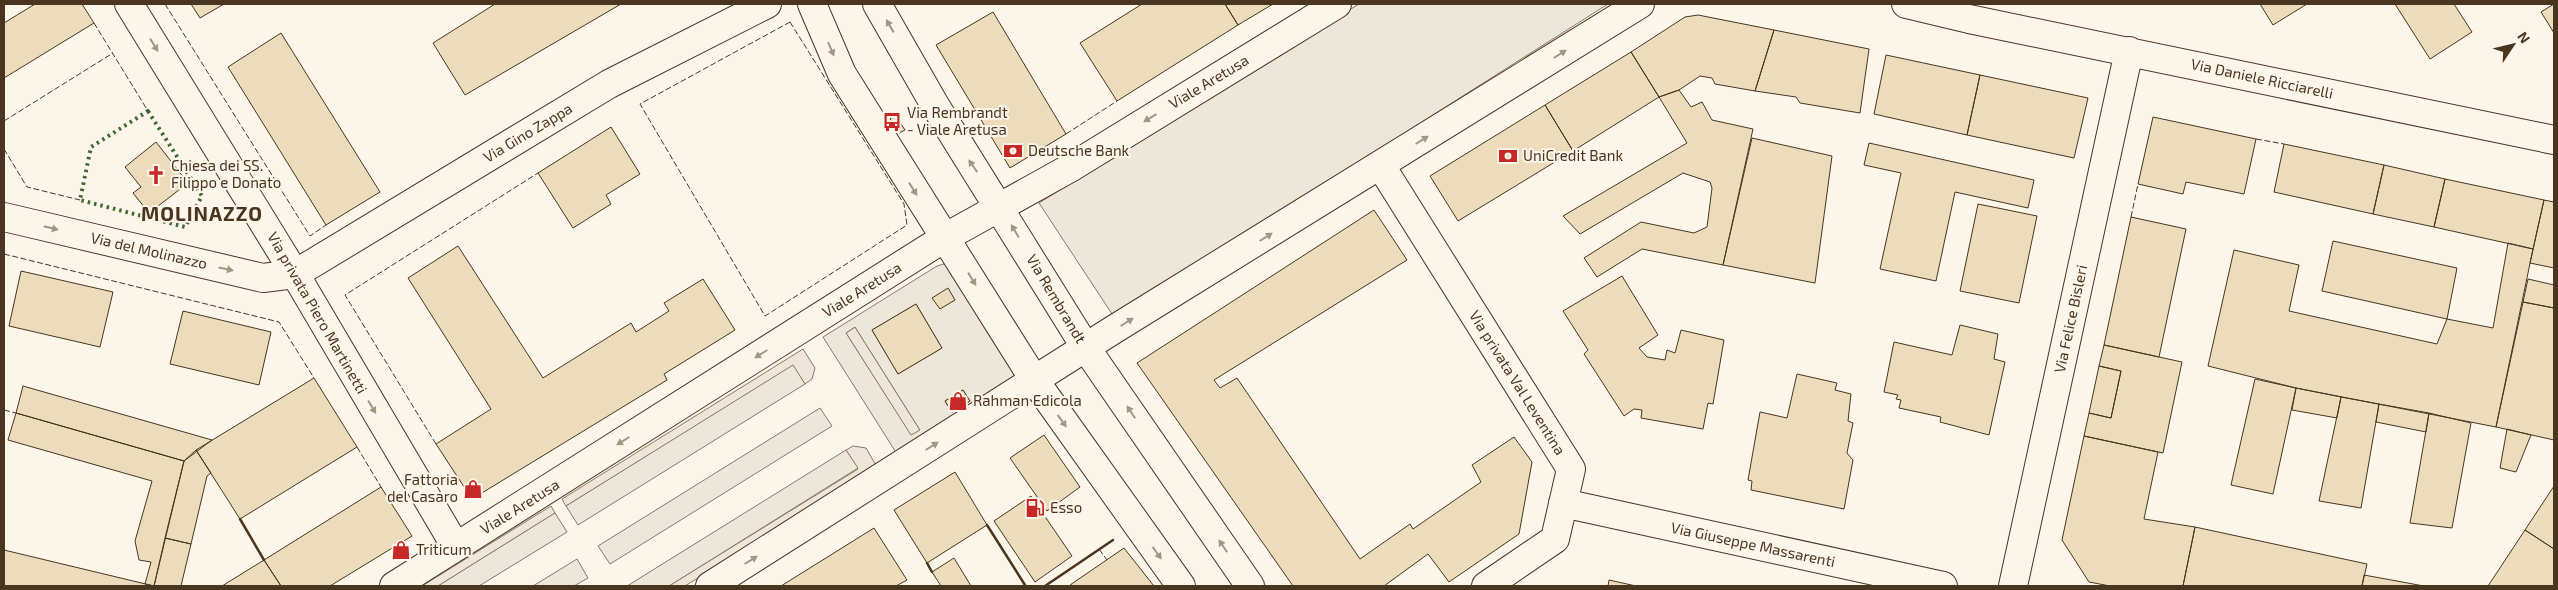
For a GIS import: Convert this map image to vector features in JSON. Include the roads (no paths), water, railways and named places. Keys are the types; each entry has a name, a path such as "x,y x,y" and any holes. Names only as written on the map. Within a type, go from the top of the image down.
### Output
{"street":[{"name":"Via privata Piero Martinetti","path":"129,4 295,274 456,547"},
{"name":"Via Gino Zappa","path":"295,274 609,84 767,4"},
{"path":"812,4 842,74 1035,381 1182,586"},
{"name":"Via Rembrandt","path":"877,4 936,107 1086,348 1250,586"},
{"name":"Viale Aretusa","path":"394,586 946,237 1070,168 1337,4"},
{"path":"710,586 1086,348 1640,4"},
{"name":"Via Daniele Ricciarelli","path":"1906,4 1959,11 2129,52 2554,140"},
{"name":"Via Felice Bisleri","path":"2013,586 2129,52"},
{"name":"Via privata Val Leventina","path":"1381,166 1571,470 1555,539 1486,586"},
{"name":"Via del Molinazzo","path":"4,216 263,278 295,274"},
{"name":"Via Giuseppe Massarenti","path":"1563,503 1943,586"}],"place":[{"name":"Via Rembrandt - Viale Aretusa","path":"892,122"},
{"name":"Deutsche Bank","path":"1013,151"},
{"name":"UniCredit Bank","path":"1508,156"},
{"name":"Chiesa dei SS. Filippo e Donato","path":"156,175"},
{"name":"Rahman Edicola","path":"958,401"},
{"name":"Fattoria del Casaro","path":"473,489"},
{"name":"Esso","path":"1035,508"},
{"name":"Triticum","path":"401,550"}],"district":[{"name":"MOLINAZZO","path":"202,214"}]}
